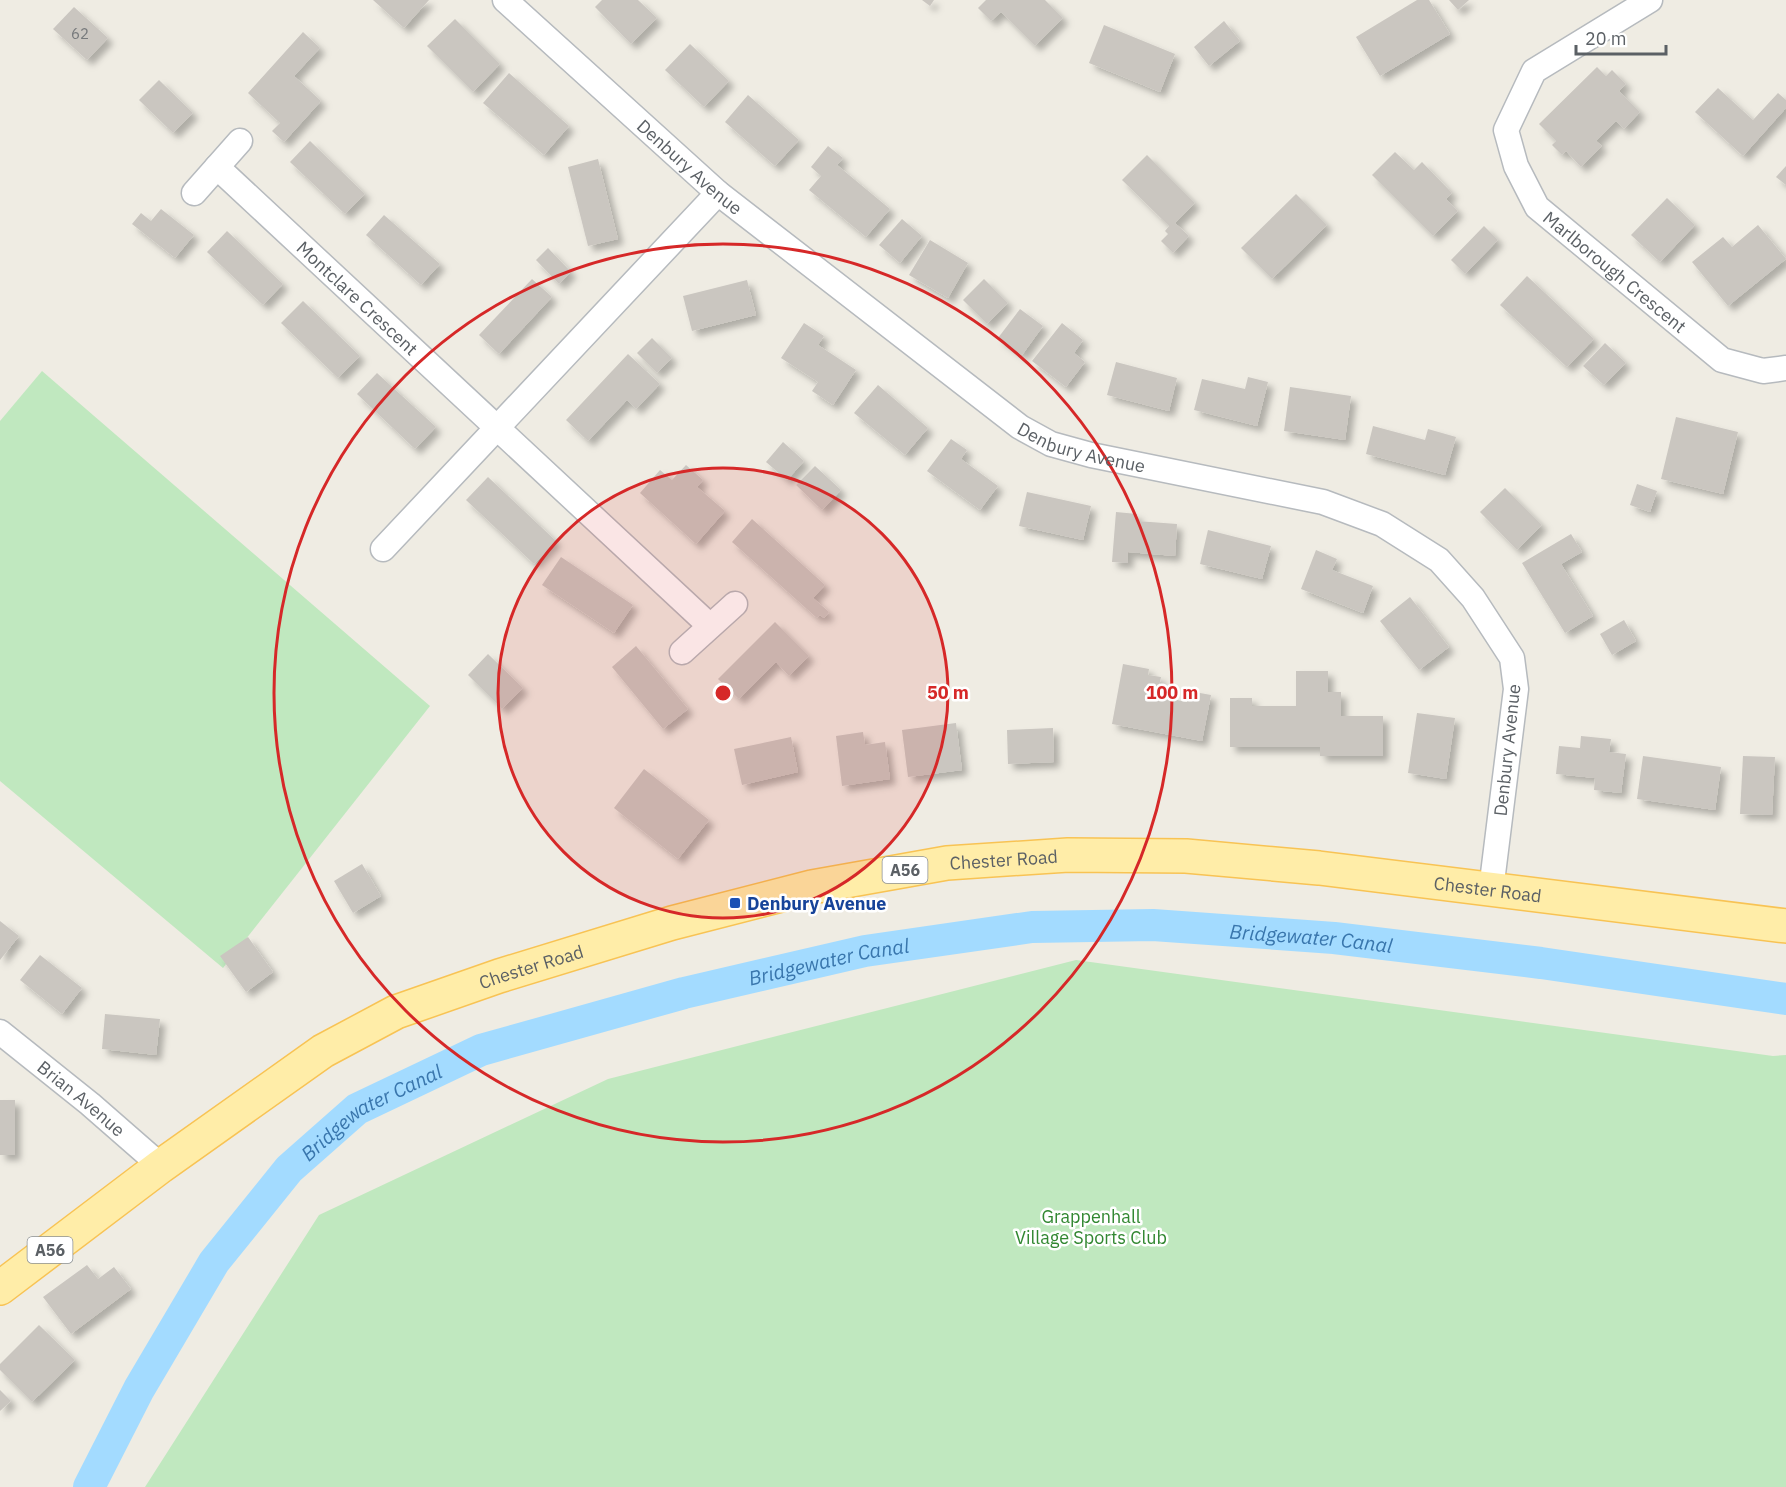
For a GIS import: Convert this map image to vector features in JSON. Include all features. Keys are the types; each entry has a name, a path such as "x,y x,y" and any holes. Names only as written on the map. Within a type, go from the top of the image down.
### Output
{"main road":[{"name":"Chester Road","path":"0,1288 161,1166 323,1051 396,1012 499,976 672,923 812,887 947,863 1068,855 1186,856 1319,868 1786,926"}],"street":[{"name":"Denbury Avenue","path":"505,0 718,193 1020,428 1051,444 1091,455 1323,502 1382,524 1439,560 1473,598 1512,658 1516,689 1491,890"},
{"name":"Marlborough Crescent","path":"1650,0 1534,71 1506,130 1516,166 1537,207 1722,360 1763,371 1786,368"},
{"path":"194,193 240,141"},
{"name":"Montclare Crescent","path":"217,167 710,626"},
{"path":"383,549 718,193"},
{"path":"682,652 735,604"},
{"name":"Brian Avenue","path":"0,1032 90,1104 161,1166"}],"green space":[{"path":"42,371 430,706 223,968 0,781 0,421"},
{"name":"Grappenhall Village Sports Club","path":"1076,960 1773,1056 1786,1055 1786,1487 145,1487 319,1215 608,1079"}],"building":[{"path":"373,0 429,0 404,28"},
{"path":"602,0 638,0 657,18 631,44 595,7"},
{"path":"922,0 934,0 930,6"},
{"path":"986,0 1045,0 1063,18 1035,46 1001,12 991,21 978,8"},
{"path":"1417,0 1429,0 1450,34 1380,76 1356,37"},
{"path":"1449,0 1469,0 1458,10"},
{"path":"74,7 108,38 87,60 53,29"},
{"path":"455,19 500,64 473,92 427,46"},
{"path":"1224,21 1240,41 1209,66 1194,47"},
{"path":"1104,25 1175,54 1160,92 1089,63"},
{"path":"303,32 320,48 294,76 321,101 284,142 272,131 280,123 248,93"},
{"path":"690,44 729,81 704,107 665,70"},
{"path":"1597,67 1606,76 1612,70 1626,84 1619,91 1640,112 1624,129 1616,121 1596,141 1602,146 1581,167 1566,151 1562,155 1552,145 1556,141 1539,124"},
{"path":"509,73 569,126 544,155 483,103"},
{"path":"159,80 193,113 173,133 139,100"},
{"path":"1718,88 1753,120 1778,93 1786,100 1786,108 1743,156 1695,112"},
{"path":"748,95 799,140 775,166 725,122"},
{"path":"310,141 365,194 345,214 290,162"},
{"path":"828,146 843,158 837,165 890,209 866,237 809,190 821,176 811,167"},
{"path":"1395,152 1414,170 1422,162 1452,193 1446,199 1458,211 1433,236 1372,175"},
{"path":"1147,155 1195,203 1175,223 1189,236 1173,253 1161,241 1168,234 1165,231 1169,226 1122,180"},
{"path":"598,159 618,239 588,246 568,167"},
{"path":"1786,166 1786,185 1776,177"},
{"path":"1296,194 1327,225 1272,279 1241,248"},
{"path":"1667,198 1695,225 1660,262 1631,235"},
{"path":"161,209 194,235 175,258 132,224 141,213 151,221"},
{"path":"384,215 440,264 421,285 366,235"},
{"path":"902,219 922,236 900,263 879,245"},
{"path":"1758,225 1786,259 1728,306 1692,262 1723,237 1732,247"},
{"path":"1484,226 1498,240 1465,274 1451,260"},
{"path":"227,231 283,284 263,305 207,252"},
{"path":"930,240 968,263 948,298 909,275"},
{"path":"548,248 571,272 559,284 536,260"},
{"path":"1527,276 1594,339 1567,367 1500,305"},
{"path":"532,279 552,297 499,354 479,335"},
{"path":"984,279 1008,303 987,324 963,300"},
{"path":"747,280 756,315 692,331 683,296"},
{"path":"303,301 360,356 338,378 281,323"},
{"path":"1020,309 1043,326 1022,355 998,338"},
{"path":"804,323 824,336 818,345 856,370 833,405 812,391 818,382 781,358"},
{"path":"1062,323 1083,340 1074,353 1085,362 1066,387 1032,361"},
{"path":"652,338 672,358 657,373 637,353"},
{"path":"1605,343 1626,363 1604,385 1583,366"},
{"path":"628,354 660,384 636,409 627,400 588,441 566,420"},
{"path":"1116,362 1177,378 1169,411 1107,395"},
{"path":"377,373 436,427 415,449 357,394"},
{"path":"1248,377 1268,382 1257,426 1194,410 1202,379 1245,389"},
{"path":"878,385 928,428 905,455 854,413"},
{"path":"1290,387 1351,396 1345,440 1284,431"},
{"path":"1676,417 1738,432 1723,494 1661,479"},
{"path":"1373,426 1425,440 1428,429 1456,437 1445,475 1366,454"},
{"path":"951,439 967,450 961,459 998,486 980,510 927,471"},
{"path":"783,442 804,461 787,480 766,462"},
{"path":"686,465 703,480 697,487 725,511 696,544 640,493 660,470 672,480"},
{"path":"815,466 841,490 822,510 796,485"},
{"path":"488,477 556,541 534,564 466,500"},
{"path":"1637,484 1657,491 1650,512 1630,505"},
{"path":"1505,488 1542,525 1517,550 1480,512"},
{"path":"1027,492 1091,506 1083,540 1019,526"},
{"path":"1116,512 1137,514 1137,521 1177,524 1175,556 1128,552 1128,563 1112,562"},
{"path":"752,519 825,585 813,598 829,612 824,618 820,615 817,618 732,542"},
{"path":"1208,530 1271,546 1262,579 1200,564"},
{"path":"1571,534 1582,552 1561,564 1593,616 1565,633 1522,563"},
{"path":"1316,550 1337,559 1332,570 1373,586 1363,613 1301,589"},
{"path":"561,557 633,605 614,633 542,585"},
{"path":"1410,597 1449,647 1419,670 1380,621"},
{"path":"1624,620 1636,641 1612,655 1600,634"},
{"path":"775,622 809,656 789,676 776,662 739,699 718,679"},
{"path":"636,646 688,709 663,729 612,667"},
{"path":"488,654 523,688 502,709 468,675"},
{"path":"1123,664 1149,669 1148,675 1161,677 1157,696 1187,702 1189,691 1211,695 1202,741 1112,724"},
{"path":"1296,671 1328,671 1328,692 1341,692 1341,716 1383,716 1383,756 1320,756 1320,747 1230,747 1230,698 1252,698 1252,706 1296,706"},
{"path":"1417,713 1455,718 1446,779 1408,773"},
{"path":"956,723 962,770 908,777 902,730"},
{"path":"1053,728 1054,762 1008,764 1007,730"},
{"path":"863,732 865,745 885,742 890,779 842,786 836,736"},
{"path":"1581,736 1611,739 1609,752 1626,754 1621,793 1594,790 1595,778 1556,774 1559,746 1580,748"},
{"path":"791,737 798,772 742,785 734,749"},
{"path":"1643,756 1721,767 1715,810 1637,799"},
{"path":"1743,756 1775,757 1772,815 1740,814"},
{"path":"644,769 709,820 678,859 614,808"},
{"path":"362,864 381,896 353,913 334,881"},
{"path":"0,921 19,936 0,960"},
{"path":"248,937 273,972 246,992 220,956"},
{"path":"40,955 82,988 62,1014 20,980"},
{"path":"105,1014 160,1019 156,1055 102,1049"},
{"path":"0,1100 15,1100 15,1155 0,1155"},
{"path":"87,1265 98,1279 114,1267 131,1289 71,1334 43,1297"},
{"path":"39,1325 75,1360 32,1402 0,1370 0,1364"},
{"path":"0,1390 11,1401 0,1411"}],"waterway":[{"name":"Bridgewater Canal","path":"89,1487 139,1389 214,1262 289,1169 357,1109 481,1050 684,993 865,951 1032,927 1153,925 1334,938 1541,963 1786,999"}],"place":[{"name":"Denbury Avenue","path":"735,903"}]}
